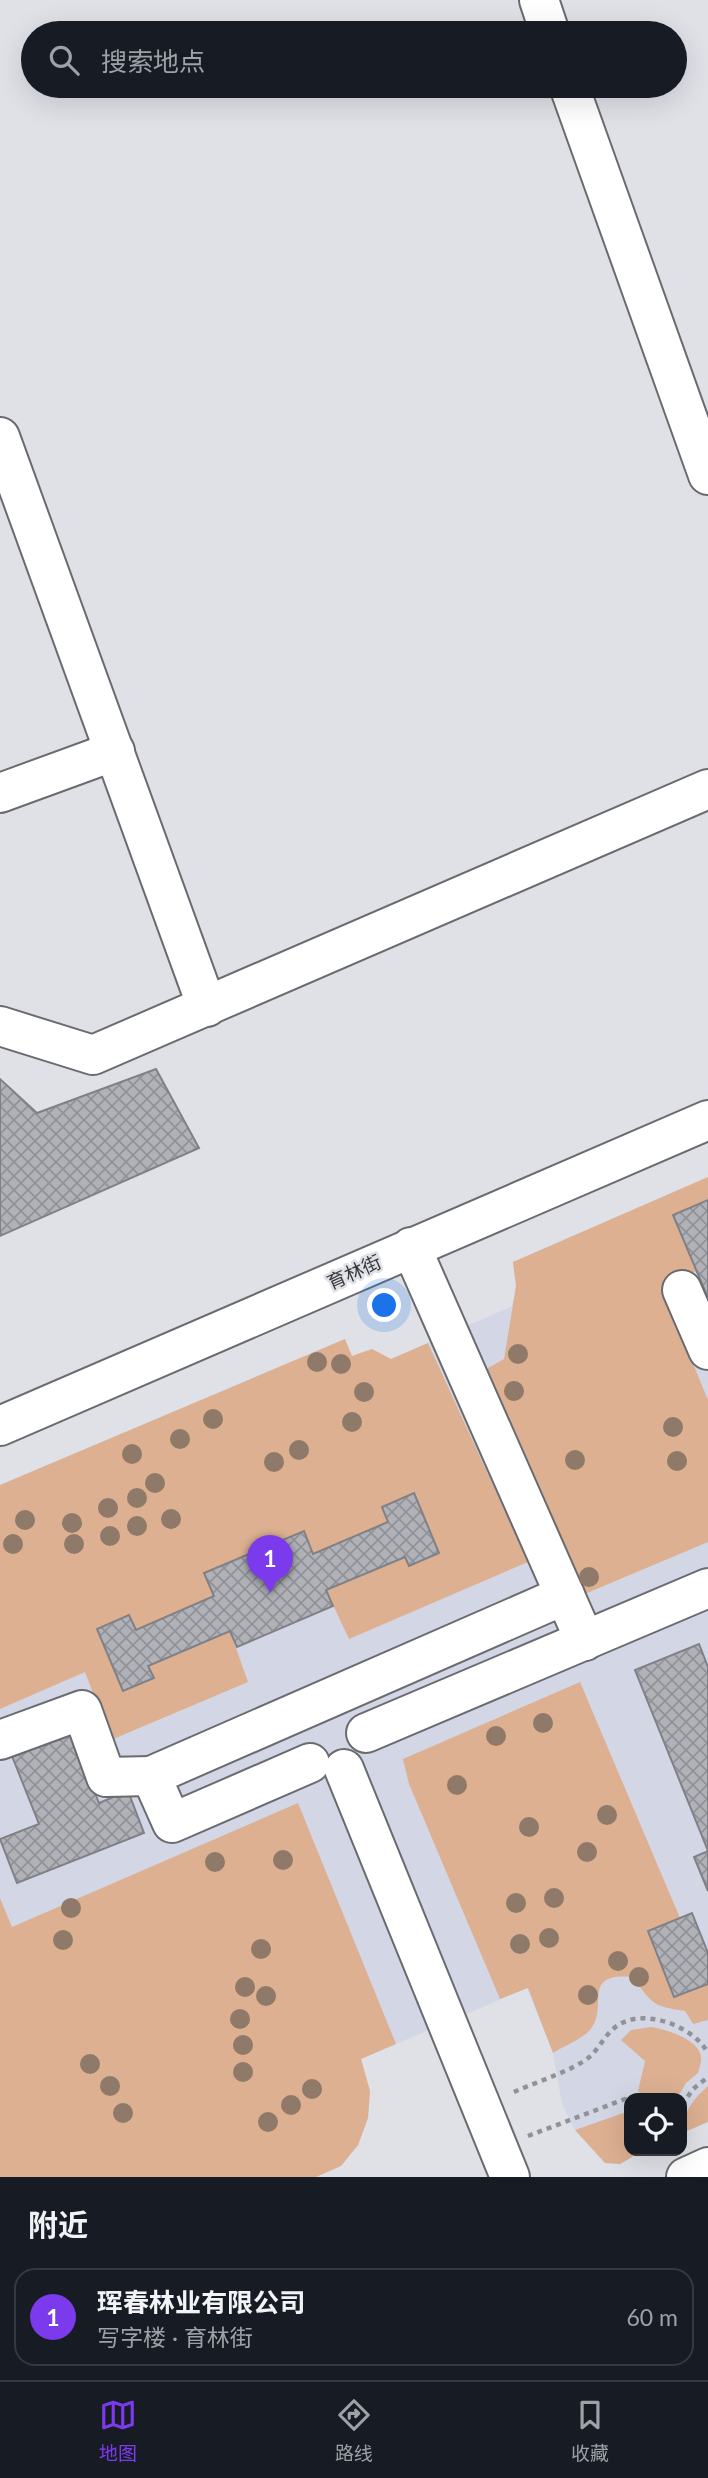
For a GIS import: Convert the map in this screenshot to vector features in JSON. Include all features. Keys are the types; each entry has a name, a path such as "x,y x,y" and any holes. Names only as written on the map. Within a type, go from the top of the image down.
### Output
{"street":[{"path":"538,0 546,21"},
{"path":"573,98 708,475"},
{"path":"0,438 208,1007"},
{"path":"0,793 115,751"},
{"path":"0,1026 93,1055 708,789"},
{"name":"育林街","path":"0,1426 708,1120"},
{"path":"411,1247 585,1642"},
{"path":"682,1290 708,1350"},
{"path":"366,1734 708,1588"},
{"path":"0,1741 82,1710 106,1777 151,1776 565,1595"},
{"path":"151,1776 172,1823 327,1766 361,1754 366,1734 363,1722 349,1706 339,1702 317,1703 300,1720 296,1731 297,1744 301,1755 327,1766 504,2162"},
{"path":"686,2177 708,2167"}],"path":[{"path":"481,2106 582,2062 596,2052 614,2028 630,2021 669,2022 691,2032 704,2044 708,2053"},
{"path":"687,2098 708,2077"},
{"path":"504,2162 624,2100"}],"shaded area":[{"path":"708,1177 708,2122 687,2131 687,2093 624,2093 624,2156 634,2156 620,2164 605,2163 575,2130 562,2104 553,2053 527,1988 361,2059 370,2091 368,2118 358,2145 341,2166 316,2177 0,2177 0,1485 345,1339 352,1356 372,1349 391,1359 428,1343 512,1306 516,1286 513,1262"},
{"path":"708,1177 708,1200 673,1216 697,1271 661,1286 708,1400 708,1542 580,1596 484,1393 488,1368 504,1359 516,1286 513,1262"},
{"path":"345,1339 352,1356 372,1349 391,1359 428,1343 528,1562 349,1639 326,1590 405,1557 409,1566 439,1553 413,1493 382,1507 388,1522 313,1554 303,1531 205,1573 214,1596 136,1630 129,1616 97,1629 123,1691 153,1678 148,1666 230,1631 248,1682 111,1740 85,1672 0,1709 0,1485"},
{"path":"580,1682 680,1918 648,1931 708,1984 708,2020 693,2024 685,2011 654,2002 633,1977 616,1977 606,1980 601,1986 598,2011 590,2030 553,2053 528,1988 500,1999 409,1784 403,1759"},
{"path":"298,1803 396,2044 361,2059 370,2091 368,2118 358,2145 341,2166 316,2177 0,2177 0,1898 12,1927"},
{"path":"651,2027 664,2030 688,2040 699,2051 701,2059 698,2073 686,2083 680,2093 638,2091 645,2061 621,2040 631,2030"},
{"path":"708,2086 708,2122 687,2131 687,2112"},
{"path":"624,2113 624,2156 634,2156 620,2164 605,2163 575,2130"}],"building":[{"path":"156,1069 199,1148 0,1236 0,1079 37,1113"},
{"path":"708,1200 708,1298 673,1215"},
{"path":"414,1493 439,1553 409,1566 405,1557 326,1590 333,1606 237,1647 230,1631 148,1666 154,1678 123,1691 97,1629 129,1615 136,1630 214,1596 204,1573 304,1531 313,1554 388,1522 382,1507"},
{"path":"699,1644 708,1667 708,1851 635,1670"},
{"path":"71,1733 99,1803 128,1791 144,1833 17,1883 0,1839 39,1824 12,1756"},
{"path":"708,1851 708,1891 694,1857"},
{"path":"692,1913 708,1953 708,1984 674,1997 648,1931"}],"place":[{"name":"珲春林业有限公司","path":"270,1593"}]}
